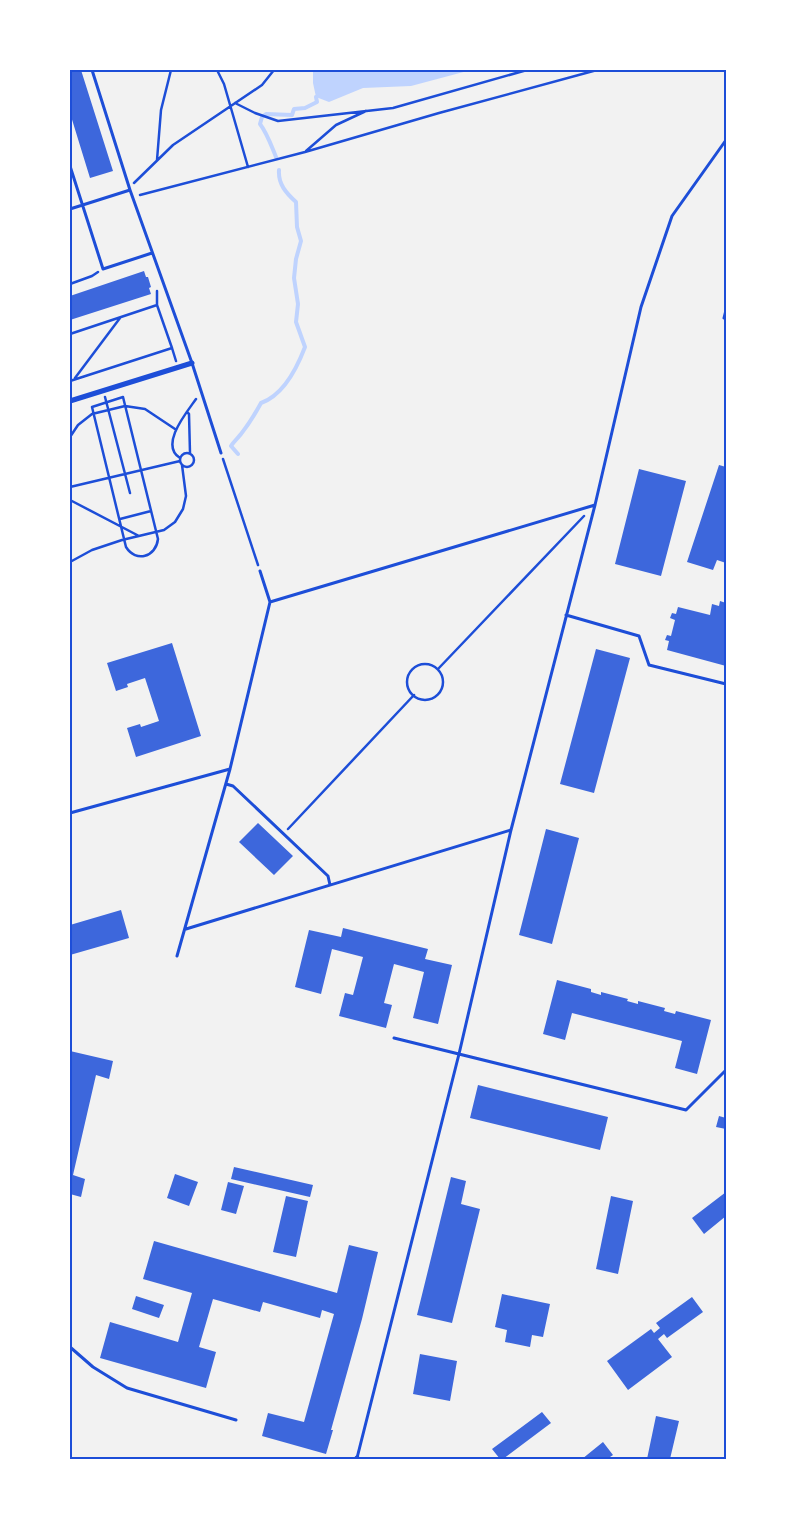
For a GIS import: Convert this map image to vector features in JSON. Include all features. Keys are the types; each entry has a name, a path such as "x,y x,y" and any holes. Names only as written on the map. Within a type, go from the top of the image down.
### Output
{"street":[{"path":"70,401 192,363"}],"lane":[{"path":"92,70 130,190 192,363 221,453"},
{"path":"357,1459 458,1054 511,830 595,505 641,307 672,216 726,140"},
{"path":"70,166 103,268 152,253"},
{"path":"70,209 130,190"},
{"path":"726,310 724,318 726,318"},
{"path":"270,602 595,505"},
{"path":"176,956 230,770 270,602 260,571"},
{"path":"566,615 639,636 649,665 726,684"},
{"path":"70,813 230,770"},
{"path":"226,784 233,786 328,876 330,885"},
{"path":"185,929 511,830"},
{"path":"394,1038 686,1110 726,1070"},
{"path":"70,1347 93,1367 127,1388 236,1420"}],"path":[{"path":"157,160 161,110 171,70"},
{"path":"217,70 224,84 248,167"},
{"path":"274,70 262,85 173,144 137,180 130,190 140,196 305,152 439,112 597,70"},
{"path":"235,103 255,113 278,121 393,108 527,70"},
{"path":"305,152 336,125 369,110"},
{"path":"70,284 92,276 103,268"},
{"path":"158,287 157,305 178,368"},
{"path":"70,334 157,305"},
{"path":"74,379 120,317"},
{"path":"70,381 172,348"},
{"path":"104,390 130,493"},
{"path":"70,562 92,550 125,539 156,532 169,527 175,522 183,508 186,496 182,465 176,456 173,444 175,429 201,392"},
{"path":"123,397 126,406 158,539 156,548 148,556 143,557 132,554 126,547 92,406 107,402 123,397"},
{"path":"70,437 86,417 94,413 126,406 145,409 175,429"},
{"path":"182,465 187,467 192,464 194,458 190,453 189,414 187,412"},
{"path":"180,460 183,453 190,453"},
{"path":"221,453 260,571"},
{"path":"70,488 180,460"},
{"path":"70,500 139,536"},
{"path":"438,669 595,505"},
{"path":"120,519 151,511"},
{"path":"424,664 430,664 438,669 444,683 438,695 427,700 414,695 408,686 407,680 413,669 424,664"},
{"path":"283,833 414,695"}],"water":[{"path":"313,70 471,70 411,86 363,88 329,102 316,97"}],"building":[{"path":"70,70 81,70 113,171 90,178 70,113"},
{"path":"144,271 146,277 148,277 151,294 70,320 70,296"},
{"path":"719,465 726,467 726,563 717,560 713,570 687,562"},
{"path":"639,469 686,481 661,576 615,564"},
{"path":"720,601 726,603 726,666 667,650 669,641 665,640 667,635 671,636 675,620 670,618 672,613 676,614 678,607 710,615 712,604 719,606"},
{"path":"172,643 201,736 136,757 127,728 140,724 141,727 159,721 145,678 127,684 128,687 116,691 107,663"},
{"path":"596,649 630,658 594,793 560,784"},
{"path":"258,823 293,856 274,875 239,842"},
{"path":"546,829 579,838 552,944 519,935"},
{"path":"121,910 129,938 70,955 70,925"},
{"path":"343,928 428,949 425,959 452,965 438,1024 413,1018 424,972 394,964 384,1003 392,1005 386,1028 339,1016 345,993 353,995 363,957 332,949 321,994 295,987 309,930 341,937"},
{"path":"557,980 591,989 591,992 601,995 601,992 628,999 627,1001 638,1004 638,1001 665,1008 664,1011 675,1014 676,1011 711,1020 697,1074 675,1068 682,1041 572,1013 565,1040 543,1034"},
{"path":"70,1051 113,1061 109,1079 96,1075 73,1175 85,1179 81,1197 70,1194"},
{"path":"478,1085 608,1117 600,1150 470,1118"},
{"path":"719,1116 726,1118 726,1129 716,1127"},
{"path":"234,1167 313,1185 310,1197 231,1179"},
{"path":"175,1174 198,1182 189,1206 167,1198"},
{"path":"451,1177 466,1181 461,1204 480,1209 452,1323 417,1315"},
{"path":"228,1182 244,1186 236,1214 221,1210"},
{"path":"726,1192 726,1216 704,1234 692,1218"},
{"path":"286,1196 308,1201 296,1257 273,1252"},
{"path":"611,1196 633,1201 618,1274 596,1269"},
{"path":"154,1241 337,1293 349,1245 378,1252 326,1454 262,1436 268,1413 304,1422 334,1314 322,1310 320,1318 263,1302 260,1312 213,1299 199,1347 216,1352 206,1388 100,1358 110,1322 178,1342 192,1293 143,1279"},
{"path":"502,1294 550,1304 543,1337 532,1335 530,1347 505,1342 507,1330 495,1327"},
{"path":"136,1296 164,1305 159,1318 132,1309"},
{"path":"692,1297 703,1312 667,1338 664,1334 658,1339 672,1357 628,1390 607,1361 651,1329 654,1333 660,1328 656,1323"},
{"path":"420,1354 457,1361 450,1401 413,1394"},
{"path":"542,1412 551,1423 503,1459 500,1459 492,1449"},
{"path":"656,1416 679,1421 670,1459 647,1459"},
{"path":"603,1442 613,1455 607,1459 582,1459"}],"waterway":[{"path":"276,157 260,124 262,117 266,114 292,115 294,109 305,108 317,102 316,97"},
{"path":"238,454 231,446 247,426 261,403 276,394 289,380 305,347 296,322 298,304 294,278 296,259 301,241 297,227 296,202 283,188 279,170"}]}
